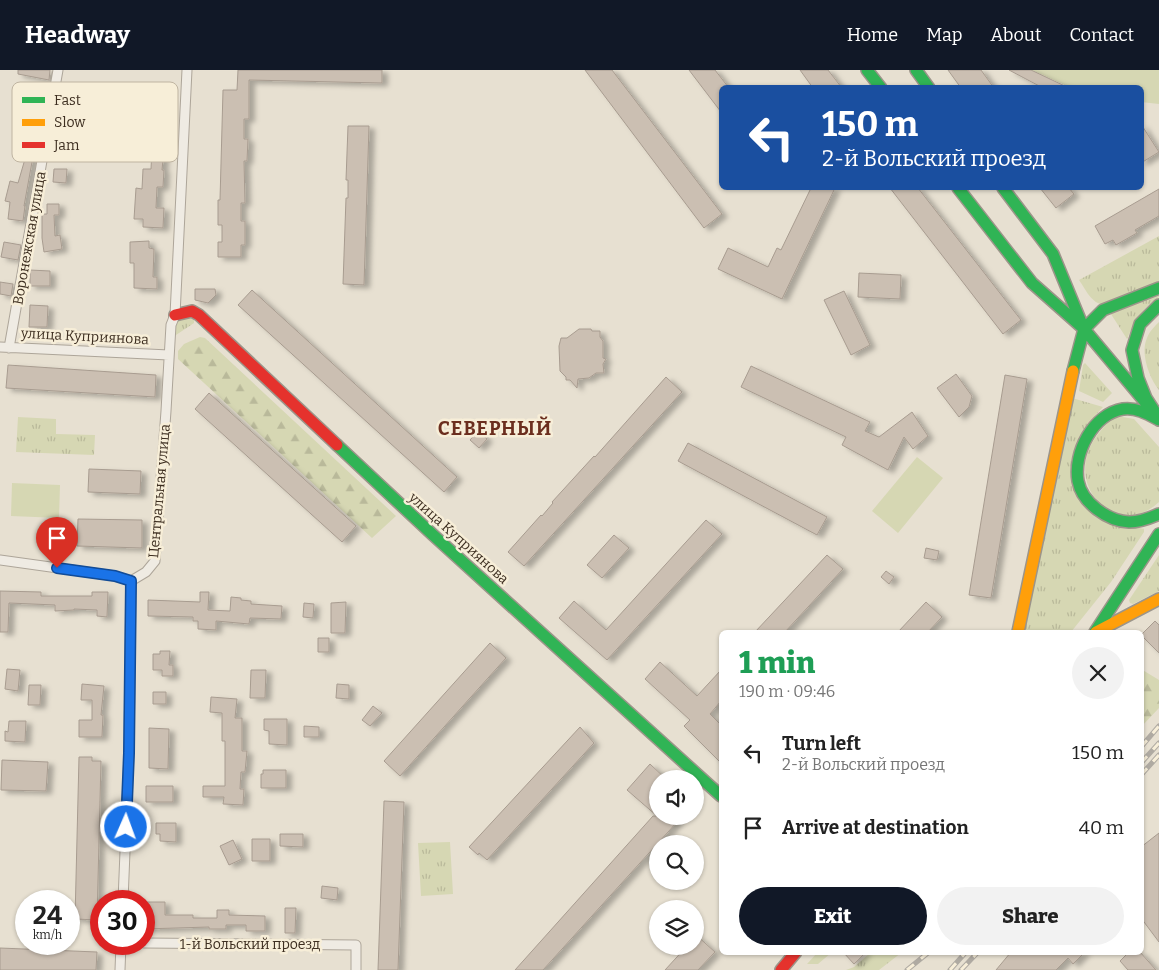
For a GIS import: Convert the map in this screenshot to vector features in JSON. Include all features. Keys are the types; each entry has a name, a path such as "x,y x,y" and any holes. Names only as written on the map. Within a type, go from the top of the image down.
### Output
{"street":[{"name":"Центральная улица","path":"131,581 146,572 155,561 171,325 176,315 187,70"},
{"path":"867,70 879,85"},
{"path":"916,70 927,85"},
{"name":"Воронежская улица","path":"5,348 40,162"},
{"path":"960,190 1032,283 1084,329 1159,419"},
{"path":"1005,190 1053,254 1084,329"},
{"path":"1018,630 1068,391 1084,329 1104,310 1159,288"},
{"path":"1159,305 1140,324 1132,350 1138,378 1146,398 1159,419"},
{"name":"улица Куприянова","path":"176,315 192,311 199,315 432,534 719,794"},
{"name":"улица Куприянова","path":"5,348 169,355"},
{"path":"1159,419 1139,410 1126,409 1107,413 1098,422 1081,450 1078,470 1080,486 1089,501 1108,516 1129,522 1159,514"},
{"path":"1096,630 1159,534"},
{"path":"0,560 115,576 131,581 129,753 123,890"},
{"path":"1099,630 1159,599"},
{"name":"1-й Вольский проезд","path":"155,943 356,945 356,970"},
{"path":"120,970 121,955"},
{"path":"781,970 794,955"}],"green space":[{"path":"1031,70 1159,70 1159,104 1144,102 1144,85 1065,85"},
{"path":"1159,236 1159,285 1104,305 1092,299 1079,280"},
{"path":"1159,292 1159,297 1148,305 1140,315 1127,339 1109,311"},
{"path":"187,314 194,319 194,323 173,337 176,321"},
{"path":"1159,322 1159,390 1149,372 1145,358 1145,344 1152,329"},
{"path":"200,337 205,338 396,516 372,538 178,359 178,351 184,344"},
{"path":"1085,363 1112,393 1103,402 1079,391 1083,365"},
{"path":"1072,398 1103,407 1093,418 1075,448 1071,464 1071,478 1074,489 1123,528 1140,528 1144,529 1144,532 1111,582 1073,630 1022,630"},
{"path":"1117,416 1134,419 1159,447 1159,502 1143,513 1126,515 1111,511 1098,502 1089,488 1085,471 1088,453 1098,434"},
{"path":"18,417 56,419 56,434 95,435 94,455 16,452"},
{"path":"917,457 943,478 898,533 872,511"},
{"path":"12,483 60,485 59,518 11,516"},
{"path":"1159,555 1159,591 1133,604 1130,603 1129,600"},
{"path":"1144,671 1159,680 1159,708 1144,724"},
{"path":"450,842 453,894 421,896 418,843"},
{"path":"815,955 829,955 818,964 807,964"},
{"path":"868,955 898,955 879,970 846,970 854,967"}],"building":[{"path":"18,70 50,70 49,80 18,74"},
{"path":"238,70 382,70 382,83 249,80 249,119 244,119 244,139 248,139 247,161 244,161 245,203 241,203 241,221 245,221 245,245 241,245 241,257 218,257 218,242 222,242 222,225 218,225 218,200 220,200 223,90 237,90"},
{"path":"585,70 612,70 722,214 704,228"},
{"path":"689,70 715,70 727,85 719,85 719,109"},
{"path":"800,70 828,70 840,85 811,85"},
{"path":"948,70 981,70 992,85 959,85"},
{"path":"1009,70 1031,70 1063,85 1037,85"},
{"path":"348,126 369,126 364,285 343,284 346,198 348,198 348,180 346,180"},
{"path":"1144,129 1159,152 1144,161"},
{"path":"24,162 32,162 23,221 8,219 10,202 5,201 10,181 18,183"},
{"path":"151,162 163,162 163,187 157,187 156,208 164,208 163,228 143,227 143,219 134,219 136,188 142,189 143,169 151,169"},
{"path":"54,169 67,169 66,183 53,182"},
{"path":"1159,189 1159,216 1135,230 1137,233 1116,245 1113,240 1105,244 1095,226"},
{"path":"810,190 834,190 782,299 718,269 728,248 768,267 777,248 781,250"},
{"path":"892,190 920,190 1021,320 1003,334"},
{"path":"1042,190 1071,190 1074,194 1056,208"},
{"path":"47,204 59,204 59,215 54,215 55,236 60,235 62,249 44,252 42,214 47,214"},
{"path":"149,241 149,248 154,249 153,277 157,277 157,289 134,288 134,263 130,263 130,242"},
{"path":"4,242 21,245 18,260 1,257"},
{"path":"30,270 50,271 50,286 30,286"},
{"path":"859,273 901,275 900,299 858,297"},
{"path":"0,282 13,284 11,296 0,294"},
{"path":"195,289 215,289 216,295 208,303 195,300"},
{"path":"252,290 457,477 444,492 238,305"},
{"path":"844,291 870,345 851,355 824,300"},
{"path":"30,305 48,306 47,327 29,327"},
{"path":"579,329 600,331 600,337 603,341 603,358 606,359 603,364 604,373 596,373 589,378 578,379 577,388 570,380 566,380 566,377 560,371 559,346 561,338 567,338"},
{"path":"8,365 156,375 155,397 6,388"},
{"path":"751,366 870,422 865,431 879,437 912,412 928,436 913,449 904,437 888,470 842,445 846,437 741,387"},
{"path":"956,374 972,396 969,407 959,417 937,388"},
{"path":"1005,375 1027,379 991,598 969,595"},
{"path":"666,377 682,392 524,566 508,552"},
{"path":"209,393 356,526 342,542 195,409"},
{"path":"478,431 487,439 479,448 470,440"},
{"path":"688,443 827,517 817,535 678,461"},
{"path":"89,469 141,471 140,494 88,492"},
{"path":"78,519 142,520 142,548 77,546"},
{"path":"706,520 722,534 607,660 559,618 574,601 606,630"},
{"path":"614,535 629,548 602,578 587,565"},
{"path":"926,548 939,551 937,560 924,558"},
{"path":"827,555 843,569 787,630 757,630"},
{"path":"886,571 894,577 889,584 881,577"},
{"path":"0,591 41,592 41,596 92,596 92,592 108,592 107,617 97,616 97,610 74,609 55,611 55,605 9,603 8,632 0,632"},
{"path":"200,592 209,592 208,610 230,611 231,597 241,598 241,600 251,601 251,604 282,606 281,619 250,618 249,624 216,621 216,630 198,629 198,621 193,621 193,617 148,616 148,600 200,602"},
{"path":"346,602 345,633 331,633 331,603"},
{"path":"926,602 942,617 930,630 900,630"},
{"path":"304,603 314,604 313,618 303,617"},
{"path":"1155,621 1159,625 1159,653 1144,638 1144,632"},
{"path":"318,638 329,638 329,652 318,652"},
{"path":"490,643 506,658 400,776 384,761"},
{"path":"160,651 170,651 169,665 173,665 173,676 162,676 162,670 153,670 153,654 160,654"},
{"path":"660,662 697,696 719,672 719,703 710,714 719,723 719,761 684,726 690,720 645,679"},
{"path":"7,669 20,670 18,691 5,689"},
{"path":"251,670 266,670 265,698 250,698"},
{"path":"82,684 104,686 101,715 103,715 102,737 79,737 79,720 92,720 92,700 81,700"},
{"path":"337,684 349,685 349,699 336,698"},
{"path":"29,685 41,685 40,705 28,705"},
{"path":"153,692 166,692 166,704 153,704"},
{"path":"211,697 237,699 235,718 242,718 242,751 247,751 245,772 241,772 240,789 244,789 243,805 223,804 224,797 203,797 203,786 225,786 225,741 222,741 222,713 210,712"},
{"path":"373,706 382,713 370,726 362,720"},
{"path":"264,719 287,719 287,745 269,744 269,731 264,730"},
{"path":"9,721 26,721 25,742 5,741 5,731 8,732"},
{"path":"304,726 319,727 319,737 304,737"},
{"path":"580,727 594,743 487,860 479,853 478,855 469,847"},
{"path":"149,728 169,729 168,769 149,768"},
{"path":"79,757 92,757 92,761 101,761 98,890 90,890 90,920 80,919 80,890 76,890"},
{"path":"2,760 48,762 46,791 1,790"},
{"path":"650,764 656,770 649,770 649,809 627,790"},
{"path":"263,770 286,770 286,788 261,788 261,774 263,774"},
{"path":"146,786 173,786 173,802 146,802"},
{"path":"384,801 404,802 398,970 378,970"},
{"path":"649,820 649,825 674,825 665,835 649,835 649,853 543,970 515,970"},
{"path":"156,823 176,823 176,842 160,841 160,834 156,834"},
{"path":"1159,833 1159,942 1144,922 1144,845"},
{"path":"280,834 303,834 303,847 280,846"},
{"path":"252,839 270,839 270,861 252,861"},
{"path":"233,840 242,859 229,865 220,846"},
{"path":"322,886 338,888 337,900 321,898"},
{"path":"155,902 165,902 165,915 193,915 193,918 217,918 217,910 229,910 229,915 265,916 265,931 246,931 246,925 226,925 226,929 209,929 209,927 155,929"},
{"path":"285,908 296,908 295,933 285,933"},
{"path":"704,942 715,952 698,970 665,970 679,955 704,955"},
{"path":"0,948 15,949 15,955 80,955 80,951 90,952 90,955 97,955 96,970 0,970"},
{"path":"846,955 863,955 854,964"},
{"path":"1008,955 1082,955 1073,964 1068,958 1056,970 996,970"},
{"path":"1126,955 1143,955 1156,970 1128,970 1120,961"}],"railway":[{"path":"1144,744 1159,726"},
{"path":"1144,760 1159,743"},
{"path":"1144,772 1159,755"},
{"path":"907,970 925,955"},
{"path":"950,970 963,955"},
{"path":"961,970 975,955"}],"traffic: fast":[{"path":"867,70 879,85"},
{"path":"916,70 927,85"},
{"path":"960,190 1032,283 1084,329 1146,403"},
{"path":"1005,190 1053,254 1083,327"},
{"path":"1073,371 1084,329 1103,310 1159,288"},
{"path":"1159,305 1140,324 1132,350 1138,378 1146,398 1159,418"},
{"path":"1159,420 1133,409 1112,412 1103,418 1087,436 1082,447 1077,470 1080,489 1085,497 1105,514 1121,521 1129,522 1141,521 1159,514"},
{"path":"337,445 432,534 719,794"},
{"path":"1096,630 1159,534"}],"traffic: slow":[{"path":"1018,630 1073,371"},
{"path":"1100,630 1159,599"}],"traffic: jam":[{"path":"175,315 192,311 199,315 337,445"},
{"path":"781,970 794,955"}],"district":[{"name":"СЕВЕРНЫЙ","path":"495,428"}],"route":[{"path":"57,568 115,576 131,581 126,827"}]}
